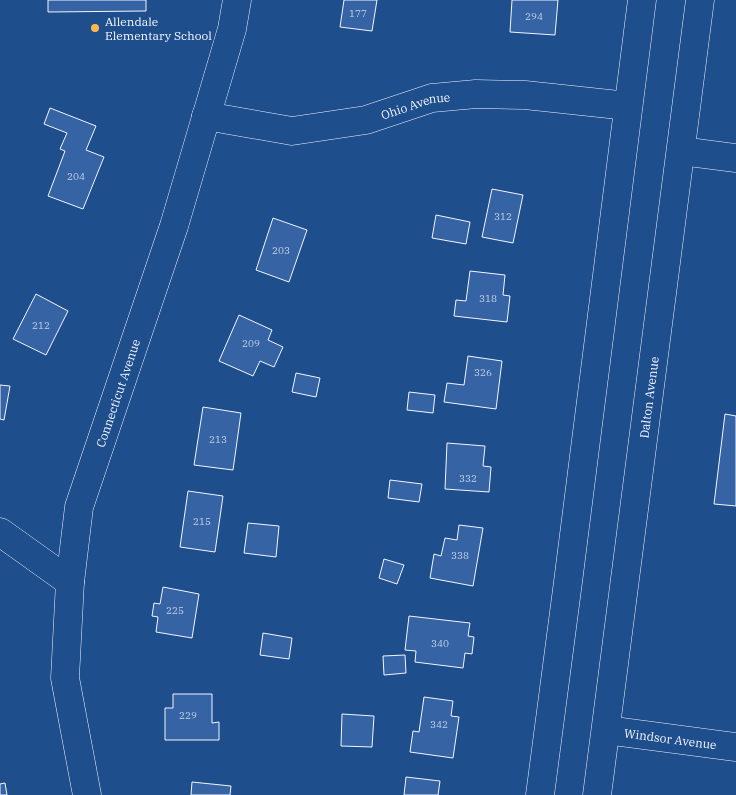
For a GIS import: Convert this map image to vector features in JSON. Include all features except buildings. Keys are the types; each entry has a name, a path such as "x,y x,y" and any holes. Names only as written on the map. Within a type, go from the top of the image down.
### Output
{"main road":[{"name":"Connecticut Avenue","path":"87,795 64,678 70,582 79,507 174,226 232,30 237,0"},
{"path":"540,795 642,0"},
{"name":"Dalton Avenue","path":"597,795 700,0"},
{"name":"Ohio Avenue","path":"206,116 292,131 366,120 432,98 476,94 525,95 628,106"},
{"path":"681,151 736,158"},
{"path":"0,532 70,582"},
{"name":"Windsor Avenue","path":"606,730 736,747"}],"place":[{"name":"Allendale Elementary School","path":"95,28"}]}
